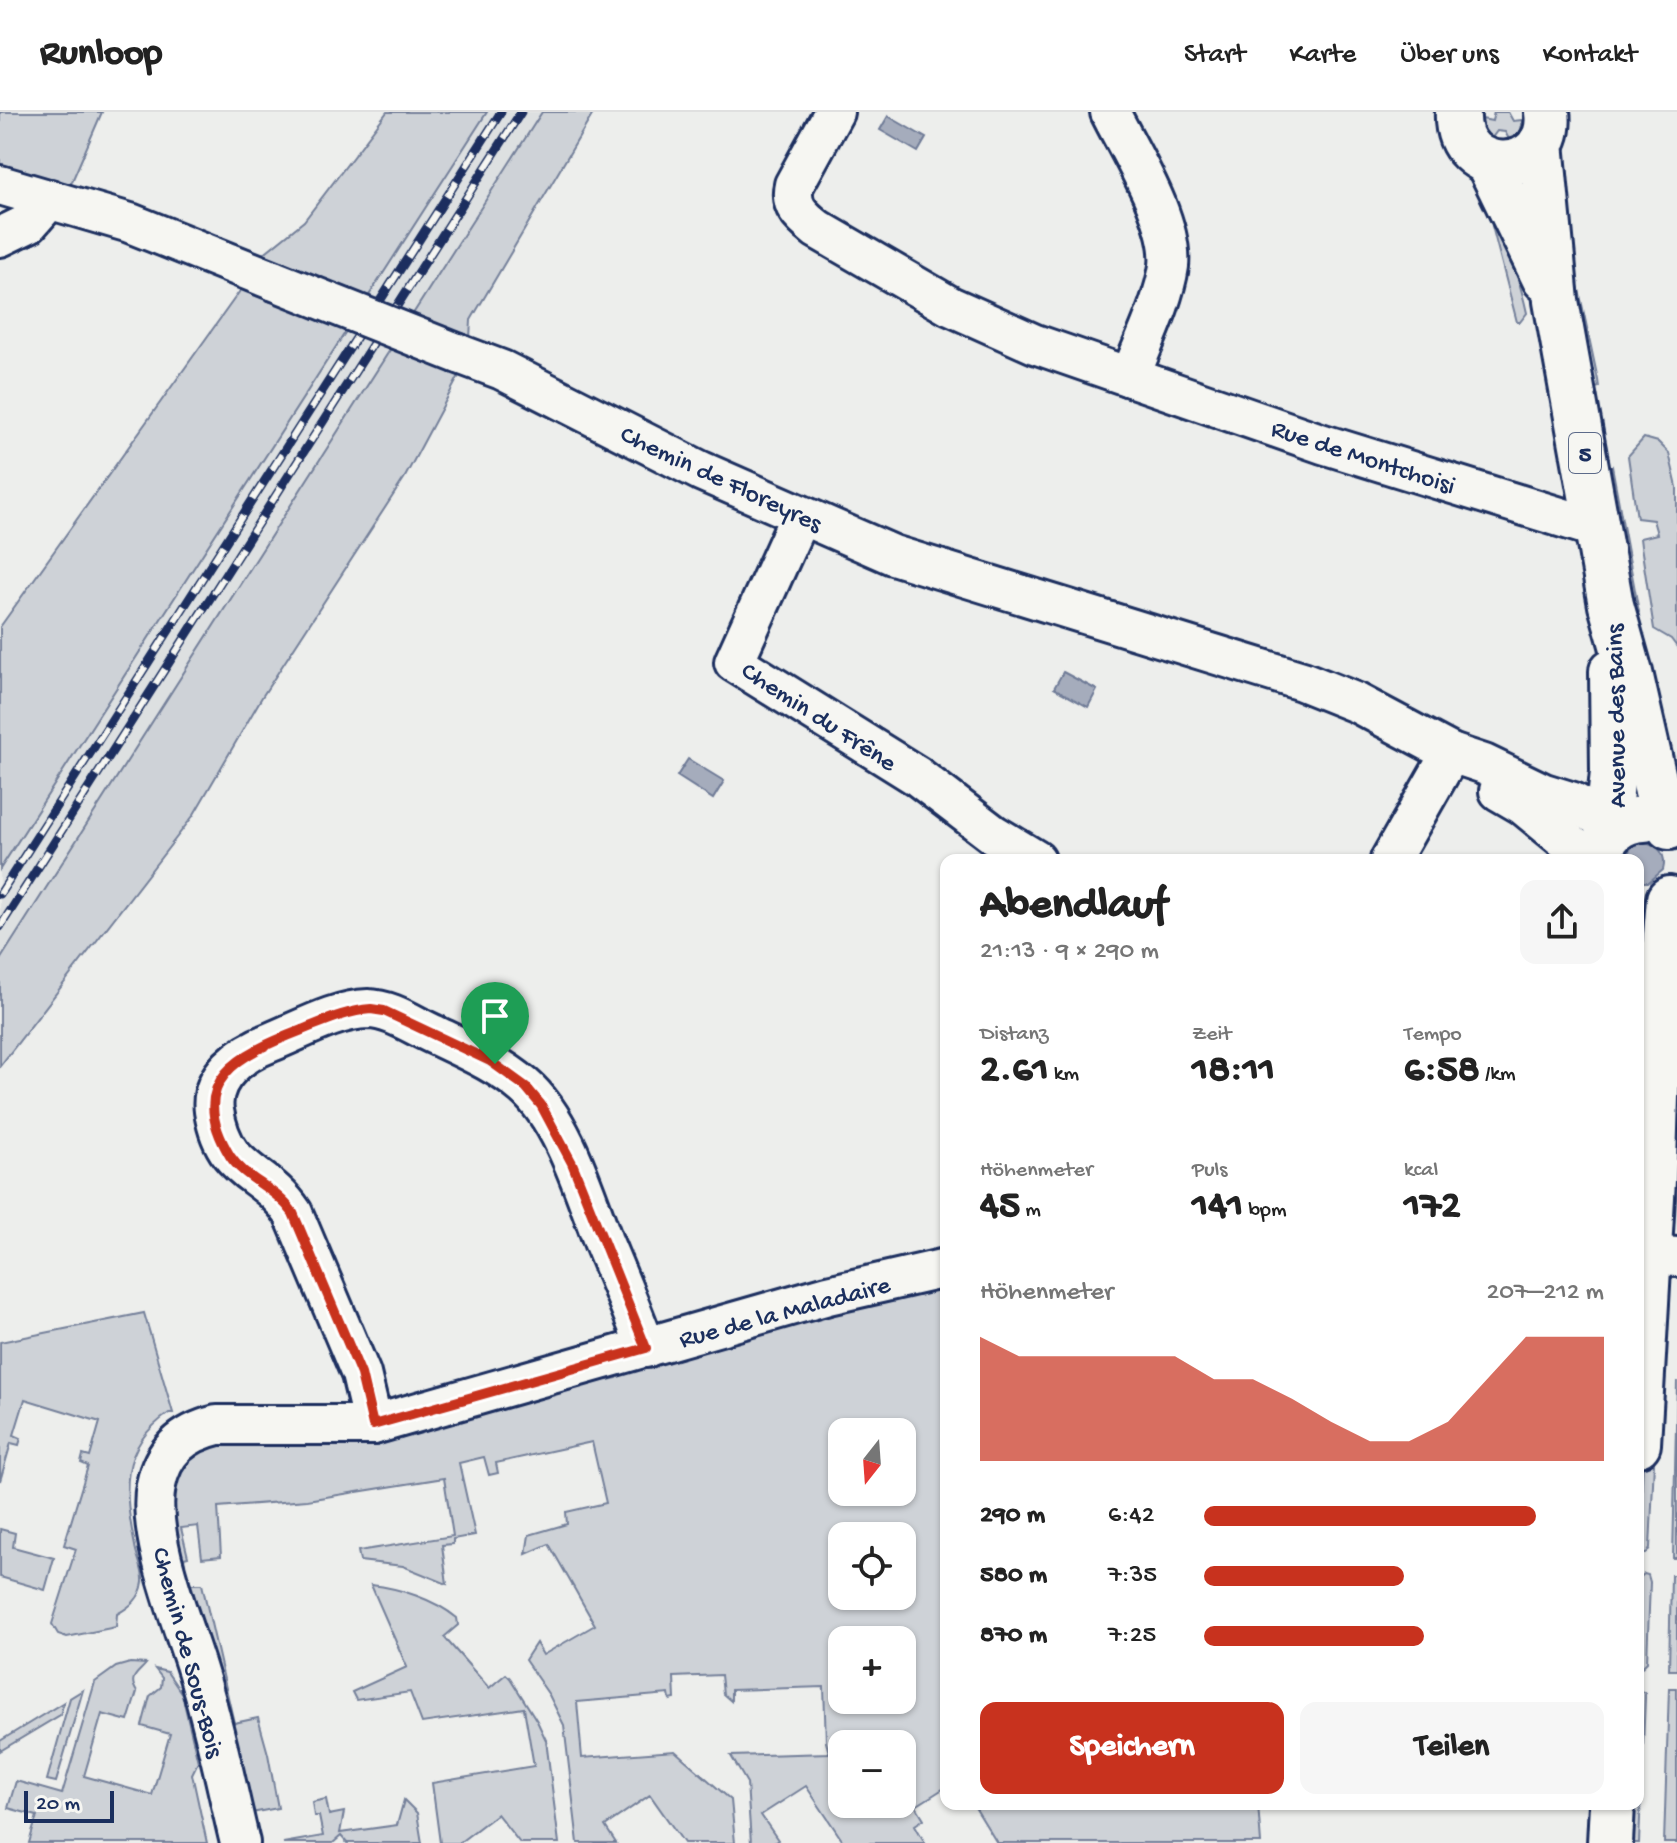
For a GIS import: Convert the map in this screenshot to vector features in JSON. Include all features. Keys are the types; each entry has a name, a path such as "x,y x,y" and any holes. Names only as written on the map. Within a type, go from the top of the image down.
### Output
{"main road":[{"path":"1458,112 1461,137 1468,148 1488,162 1503,165 1518,162 1531,154 1544,128"},
{"name":"5","path":"1544,128 1556,301"},
{"name":"5","path":"1488,162 1556,301"},
{"name":"Avenue des Bains","path":"1556,301 1611,605 1641,716 1660,805 1673,831"},
{"name":"Avenue des Bains","path":"1608,843 1613,772 1611,605"},
{"path":"1608,843 1627,822 1648,819 1673,831"},
{"path":"1644,1372 1654,1252 1661,899"},
{"path":"1610,1843 1612,1810"}],"street":[{"name":"Rue de Montchoisi","path":"834,112 794,185 791,198 803,218 876,265 950,306 1035,344 1323,444 1599,529"},
{"path":"1110,112 1157,208 1167,232 1169,252 1166,278 1130,377"},
{"name":"Chemin de Floreyres","path":"0,185 163,235 502,370 701,471 893,555 1239,659 1357,703 1451,753 1484,764 1544,793 1573,802 1608,843"},
{"path":"0,237 29,223 50,199"},
{"name":"Chemin du Frêne","path":"800,516 734,662 917,776 993,834 1026,854"},
{"path":"1393,854 1451,753"},
{"name":"Chemin de Floreyres","path":"1451,753 1473,776 1523,805 1583,854"},
{"path":"373,1425 361,1374 293,1213 283,1199 232,1159 221,1137 214,1109 220,1078 235,1062 264,1045 352,1010 384,1011 490,1061 526,1087 541,1105 572,1163 646,1348"},
{"name":"Rue de la Maladaire","path":"165,1461 185,1436 217,1425 373,1425 835,1293 940,1269"},
{"name":"Chemin de Sous-Bois","path":"165,1461 155,1497 158,1536 198,1671 240,1843"}],"shaded area":[{"path":"0,112 102,112 70,186 0,166"},
{"path":"387,112 487,112 0,869 0,627 242,288 262,255 304,221"},
{"path":"487,112 542,112 0,960 0,869"},
{"path":"542,112 594,112 471,320 469,357 405,477 262,697 193,816 0,1066 0,960"},
{"path":"1494,112 1508,112 1513,121 1523,120 1520,133 1510,141 1505,132 1497,131 1491,139 1483,128 1482,119 1492,121"},
{"path":"1564,219 1598,380 1599,387 1596,388 1592,386"},
{"path":"1495,222 1514,267 1527,313 1520,322 1517,322 1492,226"},
{"path":"1644,438 1658,442 1669,453 1677,487 1677,647 1671,639 1654,629 1640,538 1657,534 1653,520 1637,518 1628,456"},
{"path":"1612,466 1639,612 1635,615 1630,606 1608,468"},
{"path":"940,1286 940,1791 916,1806 916,1730 828,1730 828,1749 824,1687 731,1690 731,1701 723,1694 721,1675 674,1677 675,1699 670,1700 669,1694 577,1702 582,1758 675,1751 731,1800 735,1843 684,1843 650,1795 605,1826 616,1843 578,1843 564,1725 549,1695 525,1660 536,1643 543,1655 595,1625 549,1544 526,1554 529,1535 567,1524 566,1512 606,1503 592,1442 496,1463 498,1473 489,1475 484,1457 459,1463 475,1535 453,1539 453,1544 442,1545 447,1584 403,1566 360,1561 358,1551 453,1536 444,1478 307,1500 218,1507 221,1556 202,1558 198,1526 181,1528 188,1557 184,1558 185,1563 180,1563 172,1494 180,1469 187,1458 201,1448 238,1440 342,1444 387,1438 606,1375 608,1380 617,1378 616,1373 712,1345"},
{"path":"144,1313 173,1413 152,1427 141,1441 129,1472 128,1507 142,1573 142,1588 134,1601 117,1614 116,1627 67,1637 58,1634 52,1624 76,1549 64,1545 88,1466 81,1463 83,1455 90,1457 100,1422 25,1399 14,1435 21,1438 19,1445 11,1443 0,1481 0,1342"},
{"path":"1648,1354 1659,1355 1650,1548 1646,1554 1644,1554"},
{"path":"1677,1381 1677,1558 1673,1558"},
{"path":"0,1529 15,1533 13,1547 54,1558 45,1590 0,1577"},
{"path":"1644,1574 1648,1575 1650,1582 1647,1662 1644,1665"},
{"path":"1671,1575 1677,1575 1677,1670 1669,1670"},
{"path":"190,1580 191,1584 202,1584 234,1723 258,1718 278,1808 246,1814 185,1581"},
{"path":"371,1585 416,1596 448,1611 457,1618 458,1625 444,1637 489,1688 506,1674 510,1678 546,1740 559,1843 520,1843 497,1814 459,1843 440,1843 432,1783 534,1766 524,1708 422,1723 410,1692 356,1700 352,1692 407,1667"},
{"path":"130,1663 146,1664 134,1679 137,1692 128,1721 102,1714 84,1776 152,1795 170,1734 142,1726 150,1696 161,1687 162,1678 155,1669 167,1672 182,1694 198,1762 192,1774 207,1843 29,1843 37,1816 8,1808 16,1781 62,1794 95,1682 116,1667"},
{"path":"1669,1688 1677,1688 1677,1843 1664,1843"},
{"path":"83,1690 56,1782 47,1780 70,1698"},
{"path":"64,1702 60,1715 0,1751 0,1741"},
{"path":"828,1753 828,1818 916,1818 916,1806 924,1819 915,1825 925,1843 844,1843 806,1786 761,1815 778,1840 774,1843 751,1843 747,1783 731,1756"},
{"path":"326,1799 329,1815 344,1812 340,1833 397,1825 404,1800 417,1813 422,1843 347,1843 341,1836 333,1843 283,1843 323,1836 319,1816 314,1816 312,1802"},
{"path":"977,1810 1258,1810 1261,1843 997,1843"},
{"path":"1628,1810 1640,1810 1639,1843 1626,1843"}],"water":[{"path":"888,116 926,138 918,152 880,130"},
{"path":"1063,672 1097,690 1088,707 1054,688"},
{"path":"688,759 724,781 713,799 677,776"},
{"path":"1645,842 1661,852 1663,870 1649,882 1644,882 1644,854 1627,854 1632,846"}],"railway":[{"path":"0,894 501,112"},
{"path":"0,927 521,112"}],"route":[{"path":"371,1009 384,1011 495,1064 526,1087 554,1126 572,1163 646,1348 373,1425 361,1374 293,1213 283,1199 232,1159 221,1137 214,1109 220,1078 235,1062 264,1045 352,1010 371,1009"}]}
